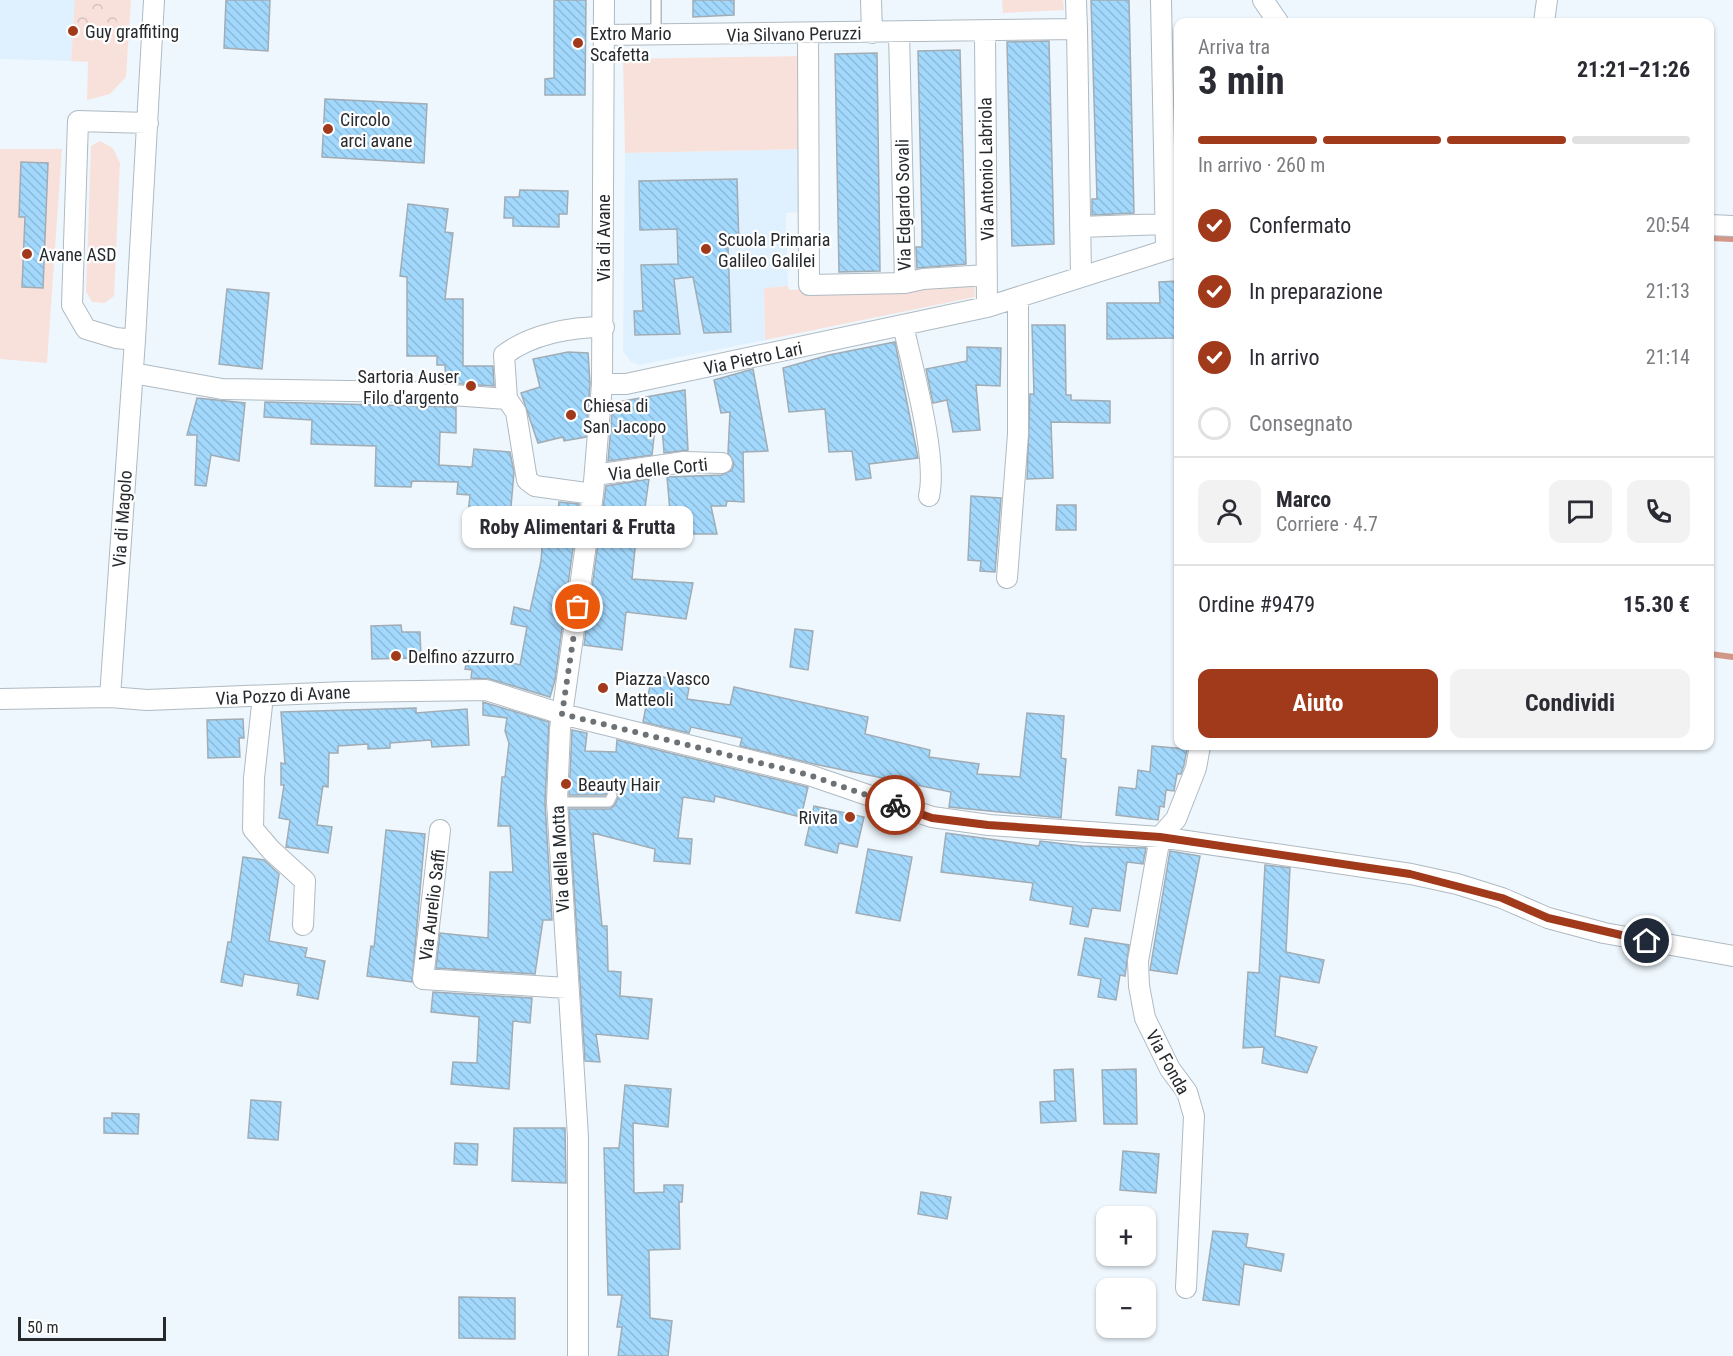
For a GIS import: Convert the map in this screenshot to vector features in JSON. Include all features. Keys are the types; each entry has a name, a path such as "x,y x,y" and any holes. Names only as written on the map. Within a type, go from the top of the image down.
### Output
{"street":[{"name":"Via di Magolo","path":"110,697 133,374 154,0"},
{"name":"Via di Avane","path":"604,0 604,327"},
{"path":"871,0 872,33"},
{"path":"1076,0 1081,276"},
{"path":"1161,0 1165,224 1172,247"},
{"path":"1263,0 1275,18"},
{"path":"1545,18 1547,0"},
{"name":"Via Silvano Peruzzi","path":"604,35 985,32 1077,29"},
{"name":"Via Antonio Labriola","path":"985,32 987,307"},
{"name":"Via Edgardo Sovali","path":"808,34 810,285 905,283 899,33"},
{"path":"135,340 116,338 86,329 72,305 78,122 148,123"},
{"path":"1080,227 1165,224"},
{"path":"1714,225 1733,226"},
{"name":"Via Pietro Lari","path":"602,384 626,384 987,307 1172,247"},
{"path":"905,283 923,279 987,275"},
{"path":"1007,578 1017,434 1018,297"},
{"path":"903,325 923,418 931,479 929,496"},
{"path":"133,374 222,389 411,392 507,399 504,355 515,346 580,327 604,327"},
{"name":"Via della Motta","path":"578,1356 578,1137 557,802 562,714 594,485 604,327"},
{"name":"Via delle Corti","path":"507,399 516,412 528,480 536,486 594,485 684,462 722,463"},
{"name":"Via Pozzo di Avane","path":"0,699 110,697 147,700 346,692 486,690 562,714 809,775 932,818 988,825 1160,837 1410,874 1457,884 1502,898 1548,918 1604,933 1733,956"},
{"path":"263,696 254,778 253,829 271,850 305,881 303,925"},
{"path":"1160,837 1176,819 1196,768 1199,750"},
{"name":"Via Aurelio Saffi","path":"440,830 423,979 567,988"},
{"name":"Via Fonda","path":"1160,837 1138,961 1139,986 1145,1018 1170,1069 1187,1092 1194,1116 1186,1288"}],"lane":[{"path":"656,0 656,35"},
{"path":"557,802 609,802 612,796"}],"shaded area":[{"path":"0,0 75,0 71,61 0,59"},
{"name":"Scuola Primaria Galileo Galilei","path":"803,149 804,212 786,213 788,286 764,288 765,340 639,365 630,361 623,351 625,153"}],"green space":[{"path":"75,0 131,0 126,77 110,94 87,100 88,62 71,61"},
{"path":"75,0 118,0 116,36 73,34"},
{"path":"1002,0 1063,0 1064,10 1003,13"},
{"path":"801,56 803,149 625,153 623,59"},
{"path":"100,141 113,148 120,163 114,296 105,303 92,302 86,292 91,146"},
{"name":"Avane ASD","path":"0,149 62,149 47,363 0,359"},
{"path":"974,282 975,297 765,340 764,288 788,286 789,290"}],"building":[{"path":"226,0 270,0 268,51 224,48"},
{"path":"554,0 586,0 585,95 545,95 545,79 554,78"},
{"path":"693,0 734,0 734,15 693,17"},
{"path":"1091,0 1129,0 1134,213 1092,215 1092,199 1097,199"},
{"path":"1049,41 1054,244 1012,246 1007,42"},
{"path":"960,50 966,264 917,268 916,247 922,247 918,51"},
{"path":"877,53 880,271 839,272 835,54"},
{"path":"325,99 427,104 424,163 322,157"},
{"path":"21,162 48,163 43,288 22,287 25,217 19,217"},
{"path":"737,179 739,246 728,246 731,332 704,333 693,277 674,279 680,334 635,335 634,311 643,311 641,265 678,264 677,229 640,230 639,181"},
{"path":"520,190 568,191 567,214 559,214 559,227 513,226 513,218 504,218 505,197 519,197"},
{"path":"408,204 448,209 445,232 453,233 445,299 463,299 463,366 493,366 494,386 446,383 445,365 437,365 437,356 407,356 407,277 400,276"},
{"path":"1174,281 1174,338 1107,339 1107,303 1160,303 1159,282"},
{"path":"227,289 269,293 262,369 219,364"},
{"path":"1032,325 1065,325 1066,395 1071,395 1071,400 1110,401 1110,423 1051,422 1053,478 1027,479 1030,394 1034,394"},
{"path":"895,342 918,458 869,464 871,478 856,480 852,451 829,452 825,409 789,412 783,368 829,355"},
{"path":"967,347 1001,348 1000,386 976,385 980,430 953,432 947,400 933,403 926,369 967,361"},
{"name":"Chiesa di San Jacopo","path":"568,352 588,353 590,383 586,437 564,441 563,437 538,443 521,393 540,387 533,359"},
{"path":"753,369 768,451 743,452 744,502 727,501 726,506 711,506 717,534 672,534 667,477 722,475 732,470 734,463 728,453 730,412 721,413 714,380"},
{"path":"685,390 688,450 664,453 662,427 655,427 652,455 608,461 613,403"},
{"path":"197,398 245,403 239,461 211,455 206,486 195,485 197,435 187,435"},
{"path":"265,402 456,407 456,433 440,432 439,465 472,467 474,449 510,452 514,472 510,518 468,514 470,495 457,494 458,482 412,481 411,487 375,486 376,446 311,444 312,420 264,417"},
{"path":"649,479 642,529 637,529 632,579 693,583 686,619 626,612 622,650 584,645 606,486"},
{"path":"971,496 1001,498 995,572 980,571 981,561 968,560"},
{"path":"559,502 579,504 555,680 550,697 490,679 471,678 472,670 465,669 469,651 520,665 527,627 511,624 514,607 530,611 541,561 543,534 551,517 557,518"},
{"path":"1057,505 1076,505 1076,530 1056,530"},
{"path":"401,625 402,632 420,632 421,658 372,659 371,626"},
{"path":"795,629 813,631 808,670 790,667"},
{"path":"652,675 690,682 687,699 730,705 734,687 868,717 865,734 930,750 929,757 979,764 977,774 1020,777 1027,713 1064,716 1061,758 1066,759 1061,818 949,807 951,792 814,764 740,746 742,738 691,727 689,733 643,722"},
{"path":"483,702 549,722 545,803 552,920 543,920 535,974 436,968 440,933 488,938 490,872 513,872 510,826 498,826 502,777 505,777 509,743 505,731 507,718 483,715"},
{"path":"416,708 416,713 467,709 469,745 432,747 431,740 390,743 390,748 368,749 368,744 338,746 338,753 329,753 328,787 323,786 317,825 332,827 328,853 286,847 290,820 279,818 284,785 281,785 281,763 285,764 281,712"},
{"path":"243,719 244,738 239,738 240,757 208,758 207,720"},
{"path":"572,730 587,733 585,751 616,752 617,740 808,787 801,817 715,796 714,802 683,797 678,838 692,839 690,864 654,861 655,849 593,833 602,926 607,926 608,971 621,972 620,996 652,999 648,1039 596,1034 600,1062 585,1061 569,809 610,809 615,805 619,795 612,789 605,795 569,795"},
{"path":"1152,746 1187,750 1181,774 1177,774 1174,791 1166,790 1164,807 1160,806 1158,820 1116,815 1119,787 1136,789 1138,770 1150,772"},
{"path":"814,806 864,817 857,847 839,843 837,853 805,845"},
{"path":"386,830 425,834 412,982 367,976 371,946 374,947"},
{"path":"946,833 1039,846 1040,841 1082,846 1146,848 1143,864 1127,862 1120,911 1092,908 1088,927 1070,924 1073,907 1030,900 1033,883 941,872"},
{"path":"868,849 912,857 900,921 856,913"},
{"path":"1170,851 1200,856 1177,974 1150,970"},
{"path":"243,857 264,860 279,874 269,941 307,948 305,957 325,961 318,999 297,995 299,984 244,974 242,986 221,982 228,942 231,942"},
{"path":"1265,865 1290,868 1286,952 1324,960 1319,983 1280,976 1275,1036 1317,1047 1307,1073 1262,1063 1264,1047 1243,1048 1248,972 1259,973"},
{"path":"1085,938 1129,945 1125,976 1120,975 1116,1000 1098,997 1101,979 1078,975"},
{"path":"433,992 532,998 530,1023 513,1021 509,1089 451,1084 453,1062 477,1063 479,1017 431,1012"},
{"path":"1073,1069 1076,1121 1041,1123 1040,1102 1055,1101 1054,1070"},
{"path":"1136,1069 1137,1124 1104,1124 1102,1070"},
{"path":"625,1085 671,1089 668,1127 633,1123 634,1193 664,1192 664,1185 683,1185 682,1202 679,1202 680,1249 649,1250 650,1318 672,1321 668,1356 618,1356 622,1327 617,1327 622,1295 608,1295 604,1148 619,1148"},
{"path":"251,1100 281,1102 278,1140 248,1138"},
{"path":"112,1113 139,1114 138,1134 104,1133 104,1118 112,1118"},
{"path":"514,1128 565,1128 566,1183 512,1181"},
{"path":"455,1143 478,1144 477,1165 454,1164"},
{"path":"1123,1151 1159,1154 1156,1193 1120,1190"},
{"path":"921,1192 951,1197 947,1219 918,1214"},
{"path":"1213,1231 1248,1234 1246,1247 1284,1254 1281,1271 1244,1264 1239,1305 1203,1300"},
{"path":"459,1297 515,1298 515,1339 459,1338"}],"waterway":[{"path":"1714,238 1733,239"},
{"path":"1714,655 1733,657"}],"way so far":[{"path":"578,607 562,714 809,775 895,805"}],"place":[{"name":"Guy graffiting","path":"73,31"},
{"name":"Extro Mario Scafetta","path":"578,43"},
{"name":"Circolo arci avane","path":"328,129"},
{"name":"Scuola Primaria Galileo Galilei","path":"706,249"},
{"name":"Avane ASD","path":"27,254"},
{"name":"Sartoria Auser Filo d'argento","path":"471,386"},
{"name":"Chiesa di San Jacopo","path":"571,415"},
{"name":"Roby Alimentari & Frutta","path":"578,607"},
{"name":"Delfino azzurro","path":"396,656"},
{"name":"Piazza Vasco Matteoli","path":"603,688"},
{"name":"Beauty Hair","path":"566,784"},
{"name":"Rivita","path":"850,817"}],"route":[{"path":"895,805 932,818 988,825 1160,837 1410,874 1457,884 1502,898 1548,918 1604,933 1647,941"}]}
